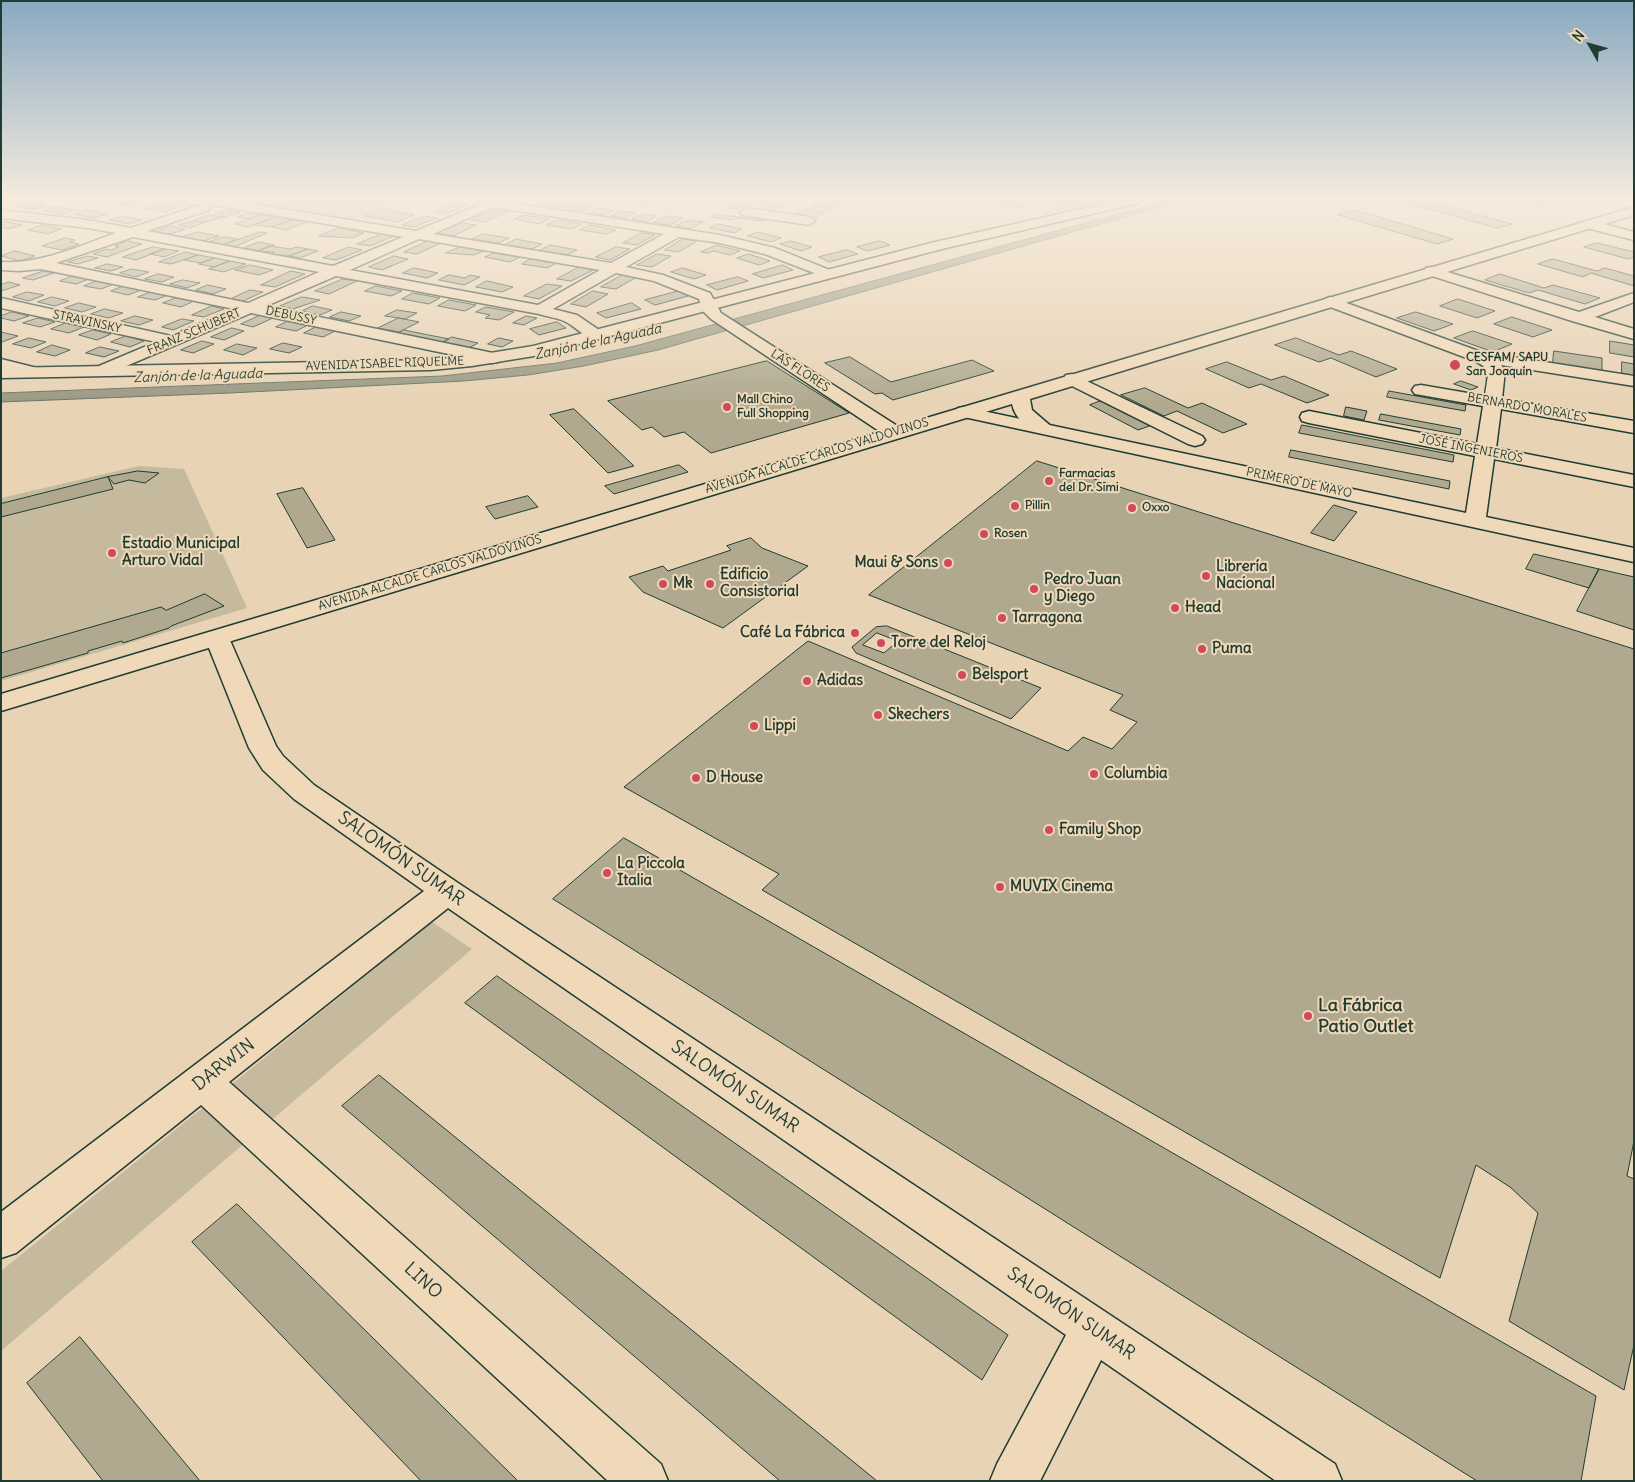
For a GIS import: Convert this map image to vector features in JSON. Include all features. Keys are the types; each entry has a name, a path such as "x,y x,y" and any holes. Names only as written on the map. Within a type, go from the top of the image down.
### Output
{"street":[{"path":"3,272 20,268"},
{"name":"DEBUSSY","path":"59,268 492,358"},
{"path":"319,268 540,310 571,318 596,335"},
{"name":"FRANZ SCHUBERT","path":"105,370 341,268"},
{"path":"540,310 613,268"},
{"name":"LAS FLORES","path":"614,268 652,276 705,296 713,311 737,330 896,432"},
{"path":"813,268 827,274"},
{"name":"AVENIDA ISABEL RIQUELME","path":"1,372 431,365 492,358 534,351 596,335 713,311 850,268"},
{"name":"AVENIDA ALCALDE CARLOS VALDOVINOS","path":"1,703 1440,268"},
{"path":"1431,271 1634,334"},
{"path":"1578,318 1633,298"},
{"path":"1330,302 1478,356 1490,361 1496,370 1493,402 1474,521"},
{"name":"STRAVINSKY","path":"1,303 173,341"},
{"path":"1478,356 1634,381"},
{"path":"1,364 31,372"},
{"path":"1072,379 1196,440"},
{"name":"BERNARDO MORALES","path":"1421,390 1634,427"},
{"path":"1023,394 1020,404 1022,410 1031,420 1044,428"},
{"name":"PRIMERO DE MAYO","path":"964,412 1634,555"},
{"name":"JOSÉ INGENIEROS","path":"1309,418 1634,481"},
{"name":"SALOMÓN SUMAR","path":"217,638 263,748 273,763 304,792 447,891 1318,1481"},
{"name":"DARWIN","path":"1,1238 447,891"},
{"name":"LINO","path":"202,1082 644,1481"},
{"path":"1014,1481 1094,1329"}],"shaded area":[{"path":"920,268 946,268 658,350 584,366 528,375 464,381 230,393 1,402 1,393 442,376 557,363 635,346"},
{"name":"Estadio Municipal Arturo Vidal","path":"139,466 184,469 247,608 1,681 1,498"},
{"path":"432,922 472,949 1,1351 1,1271"}],"building":[{"path":"96,268 120,268 111,271"},
{"path":"211,268 235,268 224,272 209,269"},
{"path":"265,268 273,270 259,275 235,270"},
{"path":"415,268 438,273 427,278 403,273"},
{"path":"577,268 593,270 571,281 557,279"},
{"path":"684,268 706,275 694,279 671,272"},
{"path":"772,268 789,268 793,270 763,278 753,274"},
{"path":"1552,268 1587,268 1597,271 1606,268 1634,276 1634,286 1591,273 1583,277"},
{"path":"132,269 149,272 136,277 120,273"},
{"path":"44,271 54,273 33,280 23,278"},
{"path":"291,271 305,274 275,287 261,285"},
{"path":"158,274 174,277 162,282 145,279"},
{"path":"1500,274 1544,288 1553,285 1600,298 1585,304 1538,290 1529,293 1485,280"},
{"path":"449,275 465,278 470,275 480,277 464,285 439,280"},
{"path":"622,275 637,277 616,289 601,287"},
{"path":"73,276 89,279 76,284 60,281"},
{"path":"738,277 748,281 717,290 707,285"},
{"path":"343,279 357,281 329,294 315,291"},
{"path":"183,280 200,283 187,288 170,284"},
{"path":"97,281 114,284 101,289 84,286"},
{"path":"487,281 513,287 502,292 476,287"},
{"path":"9,282 20,285 1,291 1,285"},
{"path":"547,284 562,286 539,299 524,296"},
{"path":"208,285 226,289 213,294 196,290"},
{"path":"124,286 141,290 128,295 111,291"},
{"path":"376,286 402,291 391,296 365,291"},
{"path":"250,290 263,292 243,301 231,299"},
{"path":"593,291 608,294 586,307 571,304"},
{"path":"679,291 688,296 655,305 645,300"},
{"path":"27,292 44,295 29,301 13,297"},
{"path":"151,292 168,295 155,300 138,297"},
{"path":"413,293 440,298 429,304 402,299"},
{"path":"52,297 69,301 55,306 38,302"},
{"path":"302,297 320,300 293,309 280,306"},
{"path":"176,298 194,301 181,307 163,303"},
{"path":"1458,299 1495,311 1477,318 1440,306"},
{"path":"449,300 476,305 465,311 438,306"},
{"path":"79,303 96,307 82,312 65,308"},
{"path":"632,303 641,309 606,318 597,313"},
{"path":"212,306 224,309 204,317 192,315"},
{"path":"313,306 332,310 320,315 302,311"},
{"path":"486,307 514,312 499,320 485,318 490,315 476,312"},
{"path":"105,309 123,313 109,318 91,314"},
{"path":"397,310 417,313 405,319 385,316"},
{"path":"12,312 29,316 14,321 1,318 1,316"},
{"path":"341,312 361,316 349,321 330,317"},
{"path":"1416,312 1453,324 1434,331 1397,318"},
{"path":"261,315 273,318 253,327 241,324"},
{"path":"135,316 153,320 139,325 121,321"},
{"path":"526,316 537,318 524,325 513,323"},
{"path":"1512,317 1552,330 1533,337 1494,324"},
{"path":"38,318 55,322 40,327 23,323"},
{"path":"399,318 419,322 399,332 378,328"},
{"path":"182,319 194,321 173,330 162,327"},
{"path":"288,321 308,325 296,331 276,327"},
{"path":"557,322 566,328 539,335 530,329"},
{"path":"66,323 84,327 69,333 51,329"},
{"path":"316,327 335,331 323,337 304,333"},
{"path":"232,328 244,331 224,340 211,337"},
{"path":"93,330 111,334 97,340 79,335"},
{"path":"404,330 449,339 437,345 392,336"},
{"path":"1473,331 1512,344 1493,352 1454,338"},
{"path":"1,332 18,336 2,342"},
{"path":"126,336 144,341 130,347 111,342"},
{"path":"452,337 478,343 467,349 441,343"},
{"path":"29,338 46,342 31,348 13,344"},
{"path":"499,338 513,341 502,347 488,344"},
{"path":"1296,338 1339,355 1351,351 1397,369 1376,377 1331,358 1319,362 1275,345"},
{"path":"202,341 214,344 193,353 181,350"},
{"path":"1610,341 1634,345 1634,357 1610,353"},
{"path":"283,343 302,347 289,353 270,349"},
{"path":"237,344 257,348 243,355 224,350"},
{"path":"52,345 70,350 55,356 37,352"},
{"path":"100,347 119,351 104,357 86,353"},
{"path":"1554,351 1602,358 1602,371 1553,363"},
{"path":"850,357 891,382 972,360 994,371 893,400 882,393 875,394 825,363"},
{"name":"Mall Chino Full Shopping","path":"767,361 849,413 711,453 684,432 664,437 652,427 642,430 608,401"},
{"path":"1227,362 1271,380 1284,376 1329,395 1307,403 1261,384 1249,388 1206,369"},
{"path":"1622,362 1634,364 1634,377 1622,375"},
{"path":"1461,381 1478,387 1471,390 1454,384"},
{"path":"1145,388 1188,408 1202,403 1247,424 1223,433 1177,411 1164,416 1121,395"},
{"path":"1389,391 1466,405 1465,411 1387,397"},
{"path":"1106,399 1155,424 1138,430 1090,405"},
{"path":"1346,407 1367,411 1364,420 1344,416"},
{"path":"574,409 634,466 608,473 550,415"},
{"path":"1381,414 1461,429 1460,435 1379,420"},
{"path":"1302,425 1454,455 1453,462 1299,433"},
{"path":"1291,450 1450,481 1449,489 1289,457"},
{"name":"La Fábrica Patio Outlet","path":"1037,461 1634,649 1634,1141 1627,1176 1634,1179 1634,1345 1624,1390 1509,1321 1538,1213 1510,1187 1476,1165 1440,1278 762,890 779,874 624,787 808,641 1068,751 1083,737 1112,749 1137,722 1110,710 1123,695 869,595"},
{"path":"679,465 688,472 614,494 605,486"},
{"path":"138,471 159,473 145,483 129,480 114,484 108,477"},
{"path":"108,477 113,489 1,517 1,504"},
{"path":"303,488 335,540 307,548 277,494"},
{"path":"528,496 538,507 495,519 486,507"},
{"path":"1334,505 1357,512 1334,541 1311,533"},
{"name":"Edificio Consistorial","path":"751,538 762,548 808,566 723,628 643,592 629,577 663,566 668,571 731,550 727,546"},
{"path":"1534,554 1599,569 1589,588 1526,569"},
{"path":"1599,569 1634,577 1634,630 1577,611"},
{"path":"205,594 224,606 169,628 123,643 122,641 88,651 88,653 1,678 1,653 161,607 166,610"},
{"path":"887,626 1041,688 1011,719 856,653 852,647 876,627"},
{"name":"Torre del Reloj","path":"877,633 898,641 884,653 863,645"},
{"path":"624,838 1596,1396 1581,1481 1477,1481 553,899"},
{"path":"497,976 1008,1335 982,1380 465,1003"},
{"path":"379,1075 877,1481 780,1481 342,1106"},
{"path":"237,1204 518,1481 421,1481 192,1242"},
{"path":"80,1337 200,1481 103,1481 27,1383"}],"place":[{"name":"CESFAM/ SAPU San Joaquín","path":"1455,365"},
{"name":"Mall Chino Full Shopping","path":"727,407"},
{"name":"Farmacias del Dr. Simi","path":"1049,481"},
{"name":"Pillin","path":"1015,506"},
{"name":"Oxxo","path":"1132,508"},
{"name":"Rosen","path":"984,534"},
{"name":"Estadio Municipal Arturo Vidal","path":"112,553"},
{"name":"Maui & Sons","path":"948,563"},
{"name":"Librería Nacional","path":"1206,576"},
{"name":"Mk","path":"663,584"},
{"name":"Edificio Consistorial","path":"710,584"},
{"name":"Pedro Juan y Diego","path":"1034,589"},
{"name":"Head","path":"1175,608"},
{"name":"Tarragona","path":"1002,618"},
{"name":"Café La Fábrica","path":"855,633"},
{"name":"Torre del Reloj","path":"881,643"},
{"name":"Puma","path":"1202,649"},
{"name":"Belsport","path":"962,675"},
{"name":"Adidas","path":"807,681"},
{"name":"Skechers","path":"878,715"},
{"name":"Lippi","path":"754,726"},
{"name":"Columbia","path":"1094,774"},
{"name":"D House","path":"696,778"},
{"name":"Family Shop","path":"1049,830"},
{"name":"La Piccola Italia","path":"607,873"},
{"name":"MUVIX Cinema","path":"1000,887"},
{"name":"La Fábrica Patio Outlet","path":"1308,1016"}],"water label":[{"name":"Zanjón de la Aguada","path":"598,342"},
{"name":"Zanjón de la Aguada","path":"198,376"}]}
